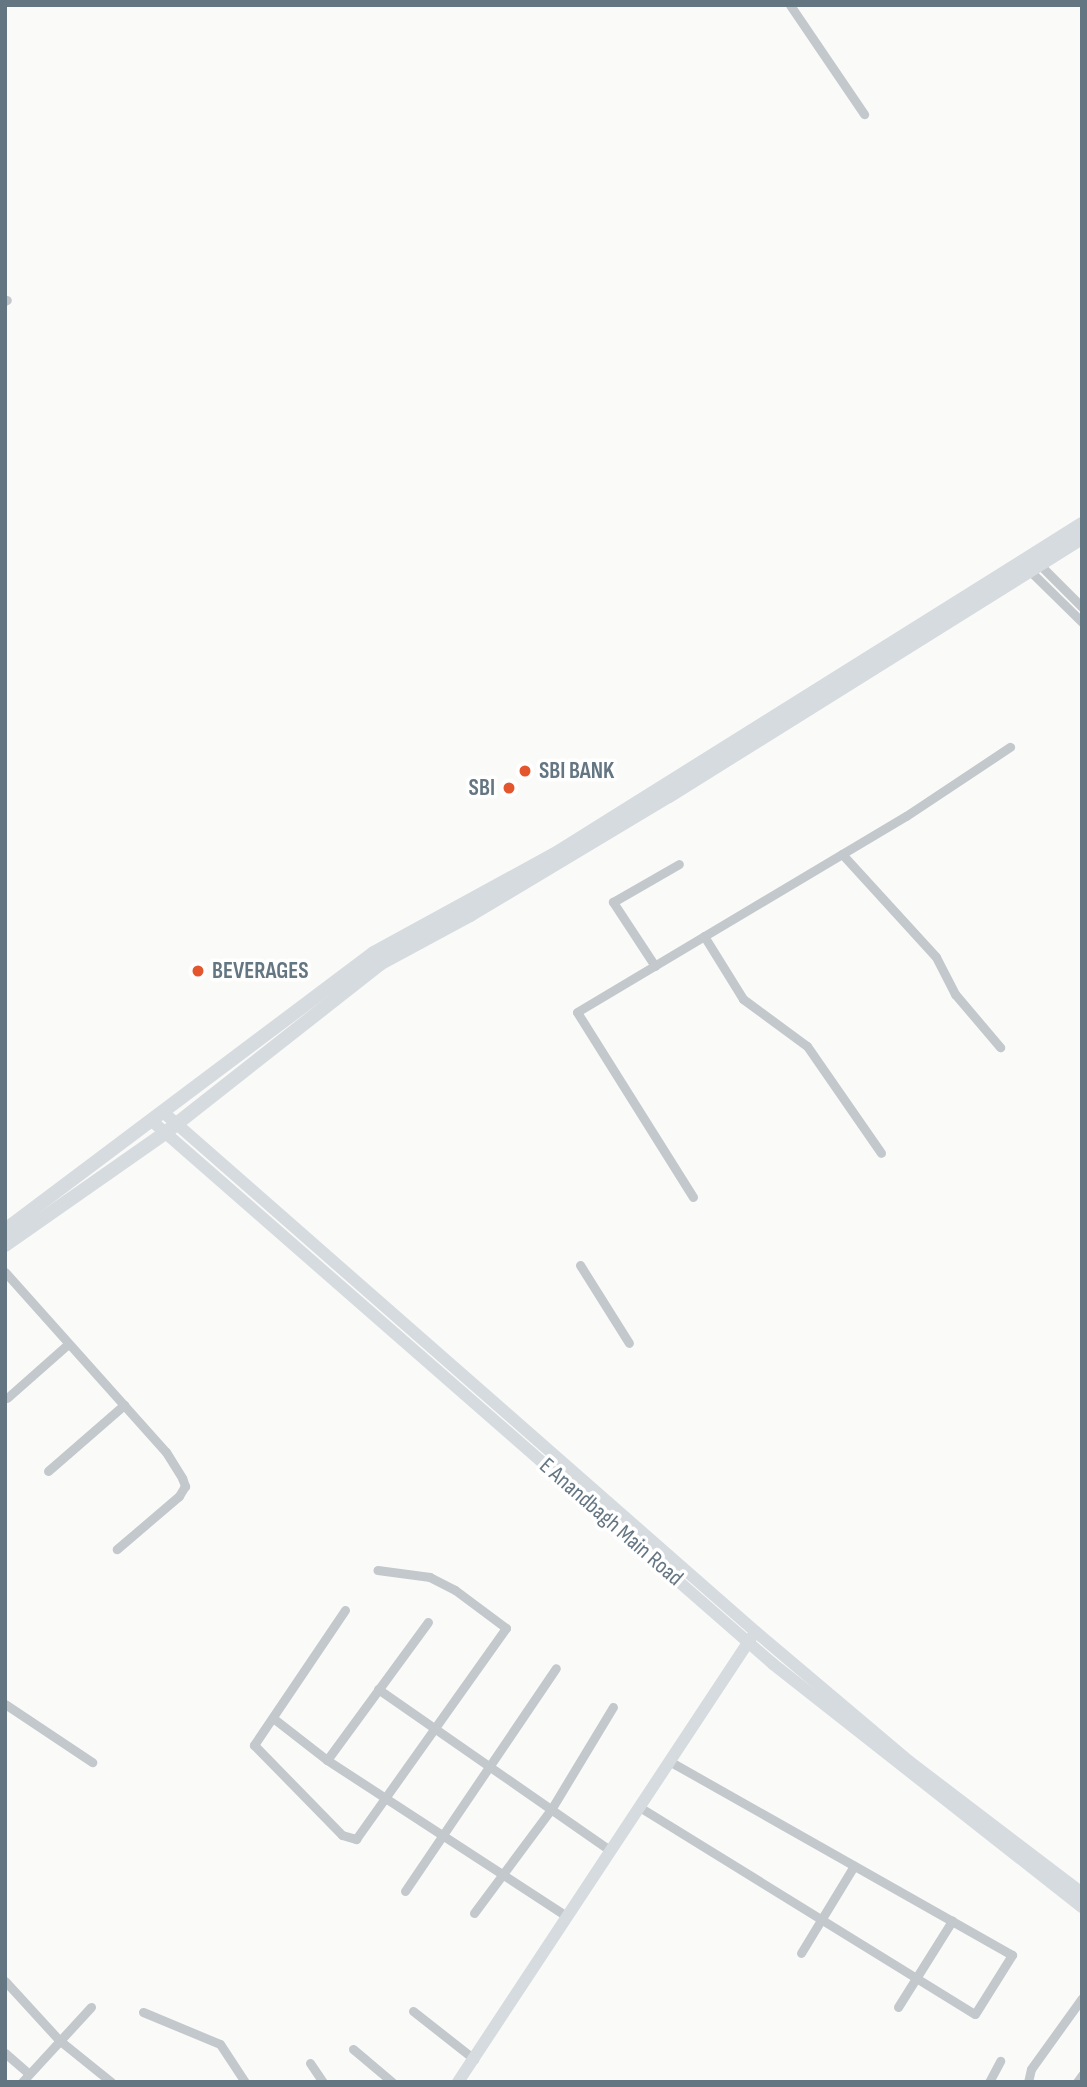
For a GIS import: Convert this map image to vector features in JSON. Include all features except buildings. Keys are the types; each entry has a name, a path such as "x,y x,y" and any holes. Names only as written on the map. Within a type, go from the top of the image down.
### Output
{"main road":[{"path":"7,1236 171,1128 380,963 470,915 806,705 1031,563 1082,524"},
{"path":"1031,563 1082,538"},
{"path":"7,1236 374,953 559,851 806,705"}],"street":[{"path":"790,5 864,114"},
{"path":"1031,563 1082,607"},
{"path":"1031,563 1082,622"},
{"path":"693,1197 577,1012 842,854 1010,747"},
{"path":"842,854 936,957 955,994 1000,1047"},
{"path":"654,966 613,902 679,864"},
{"path":"704,936 743,999 807,1046 881,1153"},
{"name":"E Anandbagh Main Road","path":"158,1117 903,1771 1082,1907"},
{"path":"580,1265 629,1343"},
{"path":"5,1272 166,1452 185,1486 117,1549"},
{"path":"7,1398 68,1344"},
{"path":"48,1471 124,1405"},
{"path":"345,1610 273,1718 257,1736 256,1752 342,1835 356,1839 382,1797 438,1726 506,1628 456,1590 430,1577 377,1570"},
{"path":"327,1760 428,1622"},
{"path":"458,2082 752,1637"},
{"name":"E Anandbagh Main Road","path":"752,1637 1082,1893"},
{"path":"405,1891 493,1765 556,1668"},
{"path":"378,1689 438,1726 610,1850"},
{"path":"5,1704 92,1762"},
{"path":"474,1913 552,1808 613,1707"},
{"path":"273,1718 327,1760 382,1797 446,1833 503,1875 566,1916"},
{"path":"641,1808 975,2014 1012,1955 671,1762"},
{"path":"801,1952 854,1866"},
{"path":"898,2007 952,1921"},
{"path":"5,1981 60,2040 111,2082"},
{"path":"1028,2082 1031,2069 1082,1998"},
{"path":"22,2082 90,2007"},
{"path":"413,2011 474,2059"},
{"path":"143,2012 220,2045 246,2082"},
{"path":"353,2049 387,2080"},
{"path":"5,2053 28,2073"},
{"path":"989,2082 1000,2061"},
{"path":"310,2063 323,2082"},
{"path":"1077,2082 1082,2075"}],"place":[{"name":"SBI BANK","path":"525,771"},
{"name":"SBI","path":"509,788"},
{"name":"BEVERAGES","path":"198,971"}]}
